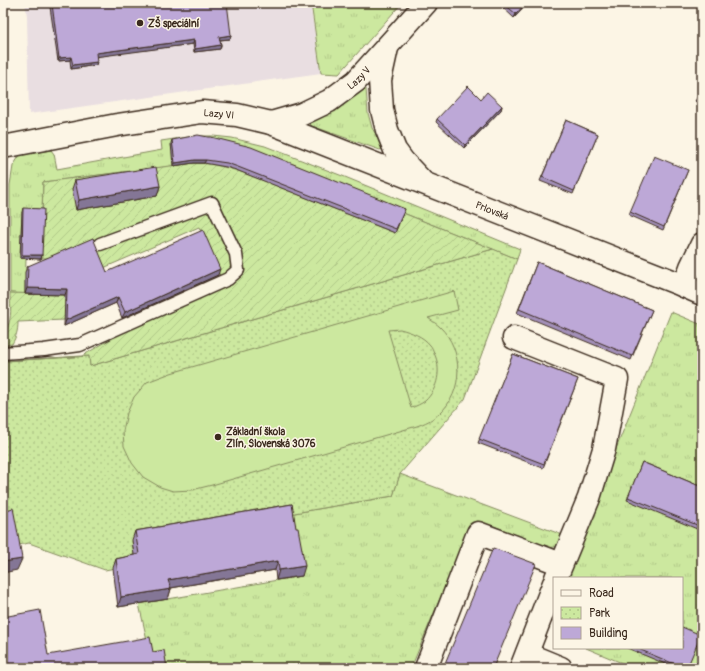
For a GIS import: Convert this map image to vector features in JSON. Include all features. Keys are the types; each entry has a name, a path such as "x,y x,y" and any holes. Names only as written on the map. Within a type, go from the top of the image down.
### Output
{"street":[{"name":"Lazy V","path":"271,123 302,114 329,101 356,81 426,3"},
{"name":"Prlovská","path":"388,46 380,80 382,110 387,130 395,150 403,161 426,184 693,290"},
{"name":"Lazy VI","path":"3,147 117,124 202,112 237,115 271,123 426,184"},
{"path":"693,290 691,267 702,244"},
{"path":"426,668 478,533 557,575 589,498 604,449 617,379 514,338"},
{"path":"553,585 524,661 561,668"}],"lane":[{"path":"3,353 44,350 80,345 228,279 238,270 236,254 212,203 100,244"}],"shaded area":[{"path":"25,3 310,3 321,73 29,114 27,16"}],"green space":[{"path":"311,3 402,3 339,74 321,73"},
{"path":"363,89 366,89 368,113 372,128 383,146 382,149 380,150 310,124 312,120"},
{"path":"195,136 232,138 265,146 345,177 520,249 517,259 255,153 173,166 43,182 42,213 22,212 20,258 26,258 25,294 10,293 10,185 13,166 20,155 51,150 54,154 57,169 162,150 161,141"},
{"path":"194,163 214,165 247,174 395,233 403,213 493,249 90,366 89,356 5,361 82,356 121,333 181,307 177,297 221,278 199,227 101,269 64,320 18,322 15,339 12,344 3,345 10,316 10,293 47,294 48,258 41,258 43,182"},
{"name":"Základní škola Zlín, Slovenská 3076","path":"493,249 517,259 465,399 400,474 393,496 132,541 136,564 105,570 29,543 13,546 3,521 3,361 89,356 90,366"},
{"path":"454,291 458,310 428,318 440,327 448,336 453,347 457,359 457,383 447,405 439,414 417,426 212,485 192,490 173,491 160,487 143,477 132,463 124,446 123,431 127,413 134,397 147,382 171,373","holes":["400,329 424,339 431,346 438,366 436,385 433,391 425,401 411,408 388,330"]},
{"path":"671,312 702,325 702,668 634,668 588,649 683,649 683,577 564,577"},
{"path":"400,474 568,537 557,546 547,547 488,525 483,526 464,541 411,668 163,668 151,658 139,604 301,576 289,514 393,496"}],"building":[{"name":"ZŠ speciální","path":"227,3 231,35 219,37 221,45 195,49 194,40 96,53 97,62 73,65 71,57 59,58 52,4"},
{"path":"503,3 526,3 516,14"},
{"path":"468,86 481,99 487,92 502,106 465,145 437,119"},
{"path":"702,90 702,101 697,98"},
{"path":"566,120 598,134 574,191 542,177"},
{"path":"198,135 251,147 405,209 396,229 227,163 195,160 175,163 172,140"},
{"path":"654,156 688,170 664,227 630,212"},
{"path":"156,167 160,186 79,200 75,180"},
{"path":"23,208 44,209 42,255 22,255"},
{"path":"203,230 220,269 125,312 118,297 66,320 67,289 27,288 28,266 93,238 107,272"},
{"path":"537,262 652,310 632,356 519,309"},
{"path":"513,354 578,379 544,464 479,439"},
{"path":"642,462 702,487 702,527 628,497"},
{"path":"292,504 305,566 279,570 278,561 168,580 171,589 121,597 116,559 139,554 135,531"},
{"path":"13,508 22,559 3,562 3,511"},
{"path":"493,548 536,564 493,668 443,668"},
{"path":"40,610 48,655 150,637 153,652 164,650 167,668 3,668 3,617"},
{"path":"683,627 701,635 687,668 638,649 683,649"}],"place":[{"name":"ZŠ speciální","path":"140,23"},
{"name":"Základní škola Zlín, Slovenská 3076","path":"218,437"}]}
